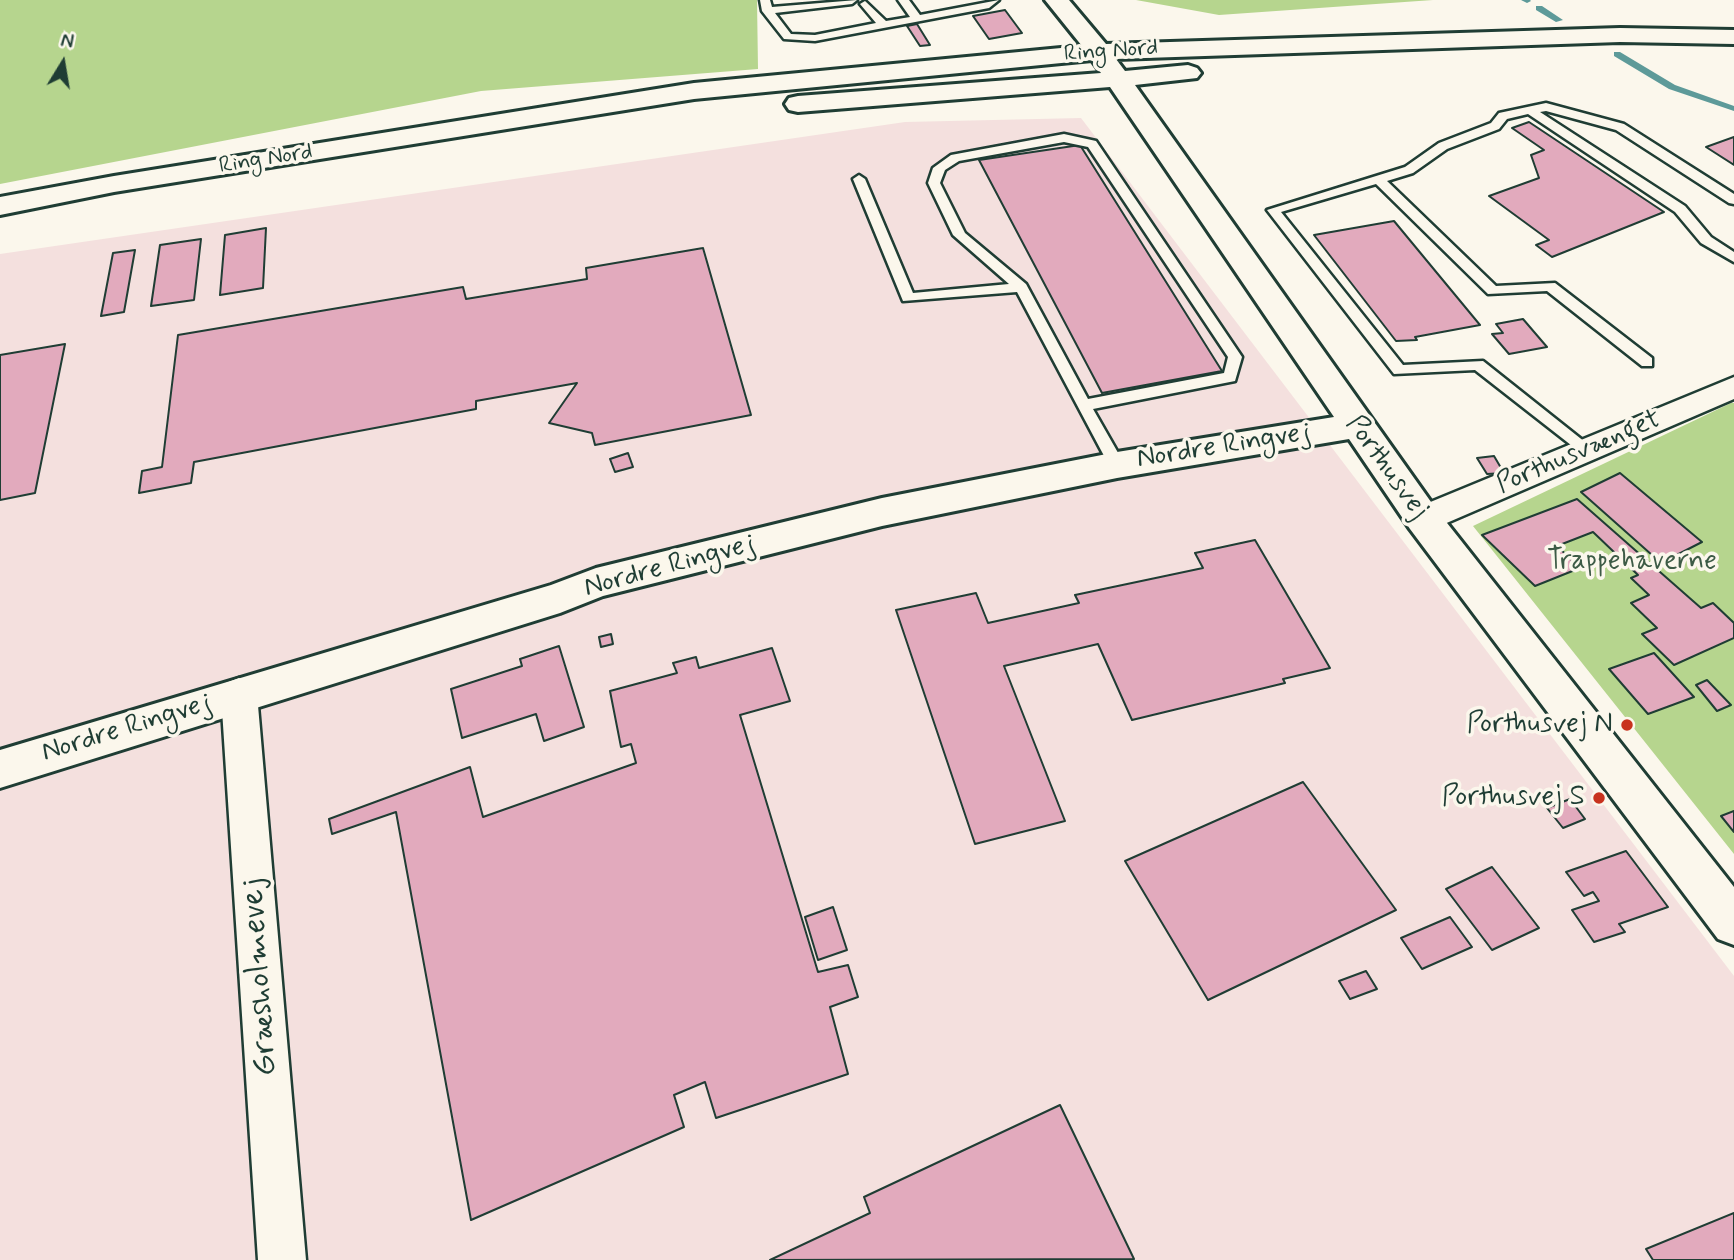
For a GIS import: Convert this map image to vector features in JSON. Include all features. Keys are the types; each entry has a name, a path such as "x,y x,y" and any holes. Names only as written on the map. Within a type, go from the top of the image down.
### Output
{"main road":[{"name":"Porthusvej","path":"1063,3 1355,426 1423,519 1734,923"},
{"name":"Ring Nord","path":"0,206 114,184 694,91 1098,51 1482,38 1620,35 1734,37"},
{"name":"Ring Nord","path":"533,117 904,98 1115,78 1628,45 1693,37"},
{"path":"1115,78 1137,64 1177,59 1407,47 1482,38"},
{"name":"Nordre Ringvej","path":"0,769 561,597 596,583 882,512 1116,465 1355,426"}],"street":[{"name":"Porthusvænget","path":"1423,519 1734,387"},
{"name":"Græsholmevej","path":"239,694 282,1260"}],"lane":[{"path":"766,6 852,0 869,2 883,24"},
{"path":"903,0 916,18"},
{"path":"766,6 789,37 815,38 974,4 989,5 994,0"},
{"path":"1585,450 1478,365 1399,370 1273,210 1409,170 1443,146 1495,126 1503,116 1546,107 1620,127 1734,200"},
{"path":"1529,110 1680,209 1706,240 1734,258"},
{"path":"1084,405 1230,377 1235,357 1092,144 1064,138 955,158 939,168 934,183 960,235 1021,287 1116,465"},
{"path":"859,178 908,298 1021,287"},
{"path":"1378,179 1493,291 1550,286 1647,362"}],"shaded area":[{"path":"1081,118 1734,976 1734,1260 0,1260 0,254 905,122"}],"green space":[{"path":"0,0 757,0 758,69 481,91 0,184"},
{"path":"1136,0 1433,0 1219,15"},
{"name":"Trappehaverne","path":"1734,403 1734,854 1473,526"}],"building":[{"path":"1005,10 1022,33 989,39 973,16"},
{"path":"917,24 930,45 920,46 907,26"},
{"path":"1529,122 1664,212 1552,257 1536,245 1549,240 1489,196 1539,178 1531,155 1544,150 1512,128"},
{"path":"1734,137 1734,165 1706,147"},
{"path":"1080,145 1222,371 1102,393 979,160"},
{"path":"1394,221 1480,325 1415,337 1417,340 1396,341 1314,235"},
{"path":"266,228 263,288 220,295 225,235"},
{"path":"201,239 194,300 151,306 160,245"},
{"path":"703,248 751,415 595,445 592,433 549,423 577,383 476,401 476,409 194,462 191,483 139,493 142,471 162,467 178,335 463,287 466,299 587,279 586,268"},
{"path":"135,250 124,312 101,316 113,253"},
{"path":"1523,319 1547,347 1509,354 1492,334 1503,333 1496,324"},
{"path":"65,344 35,493 0,500 0,355"},
{"path":"628,453 633,467 615,472 610,459"},
{"path":"1494,456 1504,473 1487,474 1477,458"},
{"path":"1620,473 1702,542 1661,563 1581,492"},
{"path":"1577,499 1701,608 1713,603 1734,623 1734,638 1674,665 1642,634 1657,628 1631,603 1649,595 1631,578 1638,575 1593,532 1557,546 1580,568 1535,586 1482,535"},
{"path":"1255,540 1330,668 1283,679 1285,683 1132,720 1098,644 1004,666 1065,821 975,844 896,610 976,593 988,623 1079,603 1075,595 1203,568 1195,553"},
{"path":"611,634 613,644 601,647 599,637"},
{"path":"559,646 584,727 544,741 536,714 462,738 451,689 522,666 520,659"},
{"path":"772,648 790,701 740,715 818,972 848,965 858,997 830,1007 848,1074 716,1118 705,1082 674,1095 684,1127 471,1220 396,812 332,834 329,819 470,767 483,817 636,763 631,744 621,747 610,691 677,673 673,663 696,657 699,668"},
{"path":"1654,653 1694,697 1648,714 1609,669"},
{"path":"1707,680 1731,705 1717,711 1696,685"},
{"path":"1303,782 1396,910 1208,1000 1125,861"},
{"path":"1570,799 1585,819 1563,828 1547,808"},
{"path":"1734,811 1734,832 1721,816"},
{"path":"1626,851 1668,907 1619,924 1625,932 1594,942 1572,910 1599,901 1593,892 1584,896 1566,872"},
{"path":"1492,867 1539,928 1492,950 1446,889"},
{"path":"833,907 847,950 818,960 805,917"},
{"path":"1450,917 1472,947 1422,969 1401,938"},
{"path":"1366,971 1377,989 1350,999 1339,981"},
{"path":"1060,1105 1134,1259 770,1260 870,1213 864,1197"},
{"path":"1734,1213 1734,1260 1653,1260 1646,1249"}],"waterway":[{"path":"1539,8 1559,20"},
{"path":"1617,54 1672,87 1734,109"}],"place":[{"name":"Porthusvej N","path":"1627,725"},
{"name":"Porthusvej S","path":"1599,798"}]}
